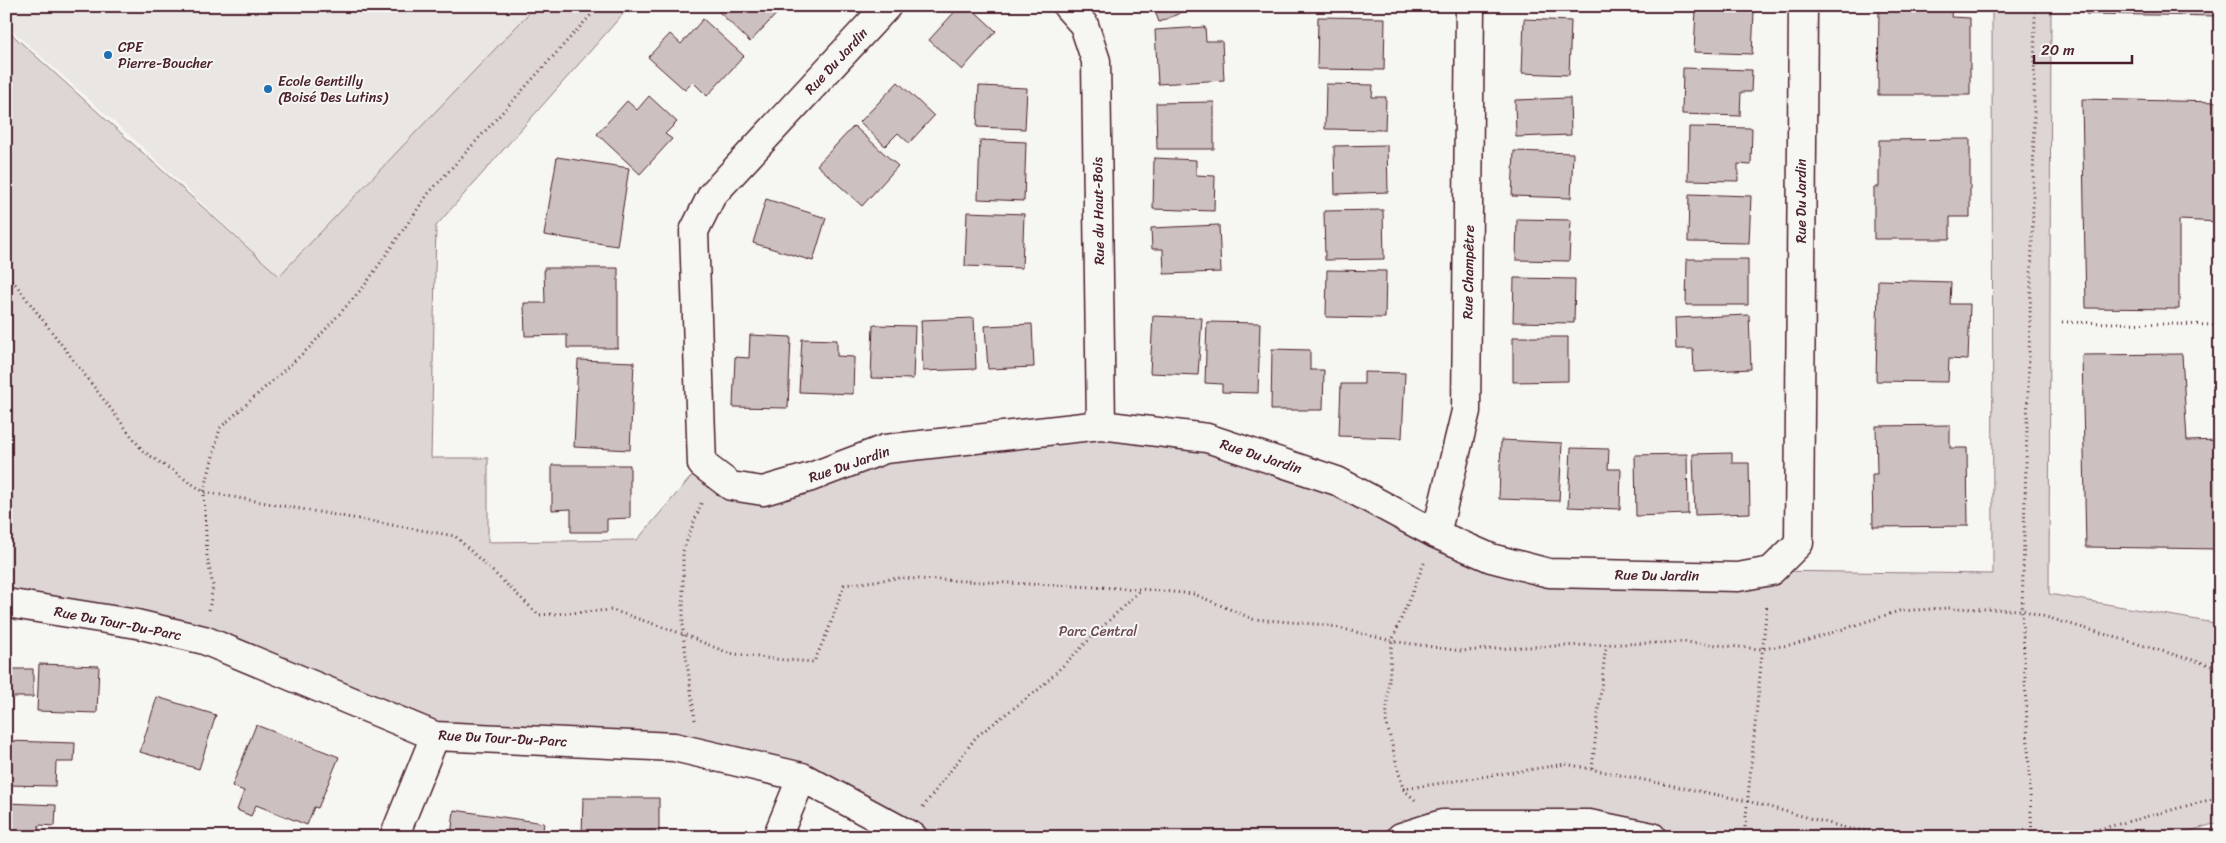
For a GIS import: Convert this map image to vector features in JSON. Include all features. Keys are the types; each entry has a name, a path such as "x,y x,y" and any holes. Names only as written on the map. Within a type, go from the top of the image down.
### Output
{"street":[{"name":"Rue Du Jardin","path":"887,6 712,195 694,231 702,464 731,486 763,491 812,477 885,449 1101,425 1207,438 1337,481 1436,534 1491,558 1549,573 1738,577 1771,570 1798,543 1803,6"},
{"name":"Rue du Haut-Bois","path":"1067,6 1084,25 1096,61 1101,425"},
{"name":"Rue Champêtre","path":"1436,534 1466,411 1470,6"},
{"name":"Rue Du Tour-Du-Parc","path":"6,603 137,624 204,640 435,736 674,747 802,777 909,834"},
{"name":"Rue Du Tour-Du-Parc","path":"394,837 435,736"},
{"path":"777,837 802,777"},
{"path":"1401,837 1442,830 1589,824 1652,837"}],"path":[{"path":"204,640 213,586 207,556 204,492 220,428 310,347 365,285 428,194 599,6"},
{"path":"2032,837 2022,610 2033,207 2035,6"},
{"path":"6,272 143,451 204,492 455,536 539,615 612,610 683,634 728,652 773,660 814,662 829,628 844,585 898,578 1140,589 1194,594 1253,619 1327,625 1392,641 1461,651 1684,642 1761,649 1797,644 1899,611 1948,608 2022,610 2220,668"},
{"path":"2062,322 2220,325"},
{"path":"700,753 683,634 684,551 713,472"},
{"path":"1436,534 1392,641 1386,721 1403,789 1442,830"},
{"path":"1744,837 1761,649 1771,570"},
{"path":"909,834 977,736 1039,689 1140,589"},
{"path":"1592,769 1606,644"},
{"path":"1403,789 1566,764 1747,801 1850,829 1923,837"},
{"path":"2070,837 2220,797"}],"shaded area":[{"name":"Ecole Gentilly (Boisé Des Lutins)","path":"6,6 536,6 279,276 150,154 6,25"}],"green space":[{"name":"Parc Central","path":"536,6 630,6 436,226 431,458 488,458 488,542 637,540 702,464 731,486 885,449 1101,425 1207,438 1491,558 1771,571 1993,574 1992,6 2051,6 2049,594 2220,624 2220,822 2170,837 913,837 802,777 674,747 435,736 204,640 6,603 6,29 279,276"}],"building":[{"path":"713,6 784,6 750,42"},
{"path":"960,6 969,6 996,31 962,70 929,40"},
{"path":"1153,6 1197,6 1159,22"},
{"path":"1542,6 1589,6 1589,10 1542,9"},
{"path":"1879,6 1952,6 1951,17 1970,18 1970,95 1878,95"},
{"path":"2086,6 2220,6 2220,16 2086,14"},
{"path":"1696,9 1754,11 1752,54 1694,52"},
{"path":"1318,17 1385,18 1384,70 1317,69"},
{"path":"703,19 744,56 707,96 693,82 685,90 648,57 670,34 681,44"},
{"path":"1524,19 1571,21 1569,75 1522,73"},
{"path":"1205,27 1206,41 1222,41 1224,80 1158,84 1155,30"},
{"path":"1683,68 1752,70 1751,92 1741,92 1740,116 1682,114"},
{"path":"898,82 934,116 909,143 898,133 885,146 860,122"},
{"path":"1326,84 1373,85 1372,97 1386,97 1385,130 1325,129"},
{"path":"979,86 1027,88 1025,129 977,127"},
{"path":"649,96 677,122 665,134 672,139 640,174 597,134 627,101 637,110"},
{"path":"1570,98 1571,135 1516,137 1515,100"},
{"path":"2082,99 2220,102 2220,222 2179,220 2179,309 2086,308"},
{"path":"1214,102 1214,149 1157,149 1156,103"},
{"path":"854,126 898,166 862,206 817,165"},
{"path":"1689,127 1752,128 1751,165 1738,164 1738,181 1688,180"},
{"path":"1970,139 1970,217 1950,217 1950,239 1874,239 1874,187 1879,187 1879,140"},
{"path":"980,140 1026,142 1024,201 978,199"},
{"path":"1387,145 1388,192 1335,194 1334,146"},
{"path":"1514,151 1573,153 1571,198 1512,196"},
{"path":"557,157 629,168 617,246 544,235"},
{"path":"1154,158 1196,160 1196,175 1215,176 1214,211 1153,209"},
{"path":"1689,194 1751,196 1749,243 1688,242"},
{"path":"766,199 826,218 813,261 753,243"},
{"path":"1383,210 1384,259 1325,260 1324,211"},
{"path":"967,212 1024,214 1022,268 965,266"},
{"path":"1517,219 1571,220 1569,261 1516,260"},
{"path":"1219,225 1221,272 1164,274 1163,249 1152,249 1151,228"},
{"path":"1687,259 1748,259 1748,305 1686,305"},
{"path":"544,268 618,268 618,348 567,348 567,335 525,336 524,303 545,303"},
{"path":"1327,270 1386,271 1385,318 1326,317"},
{"path":"1514,278 1575,279 1574,323 1513,322"},
{"path":"1878,280 1951,282 1950,304 1970,304 1968,360 1949,359 1948,382 1876,381"},
{"path":"1749,315 1751,369 1694,372 1693,349 1676,349 1675,318"},
{"path":"1153,316 1202,318 1198,375 1150,373"},
{"path":"974,318 976,369 923,371 921,320"},
{"path":"1207,322 1260,323 1258,393 1222,392 1222,384 1205,383"},
{"path":"1032,324 1034,367 988,369 985,326"},
{"path":"873,325 915,326 913,379 871,378"},
{"path":"750,335 791,337 788,408 733,407 735,357 749,358"},
{"path":"1513,337 1568,337 1568,381 1513,382"},
{"path":"802,339 837,340 837,356 854,357 853,394 799,392"},
{"path":"1272,349 1310,350 1310,370 1324,370 1323,410 1271,410"},
{"path":"2182,354 2187,441 2220,440 2220,549 2086,547 2082,355"},
{"path":"578,360 634,362 630,450 574,447"},
{"path":"1364,372 1405,373 1402,438 1339,436 1341,384 1364,384"},
{"path":"1950,425 1950,448 1967,448 1968,526 1873,527 1872,474 1877,474 1876,426"},
{"path":"1501,440 1562,443 1559,501 1499,499"},
{"path":"1571,448 1609,449 1608,469 1621,469 1620,509 1568,507"},
{"path":"1732,453 1732,463 1749,463 1750,513 1695,515 1693,454"},
{"path":"1687,454 1688,514 1636,516 1635,455"},
{"path":"552,465 630,465 630,518 607,519 607,532 571,532 571,509 552,510"},
{"path":"39,664 99,666 97,713 37,711"},
{"path":"6,669 33,669 33,697 6,697"},
{"path":"157,697 216,715 199,769 140,752"},
{"path":"256,725 339,757 318,808 314,807 307,825 256,805 251,816 237,810 244,791 232,786"},
{"path":"6,741 75,743 74,762 56,762 55,786 6,785"},
{"path":"583,798 659,798 659,837 582,837"},
{"path":"6,803 56,805 55,826 39,825 38,837 6,837"},
{"path":"454,810 544,823 542,837 451,837"}],"place":[{"name":"CPE Pierre-Boucher","path":"108,55"},
{"name":"Ecole Gentilly (Boisé Des Lutins)","path":"268,89"}]}
